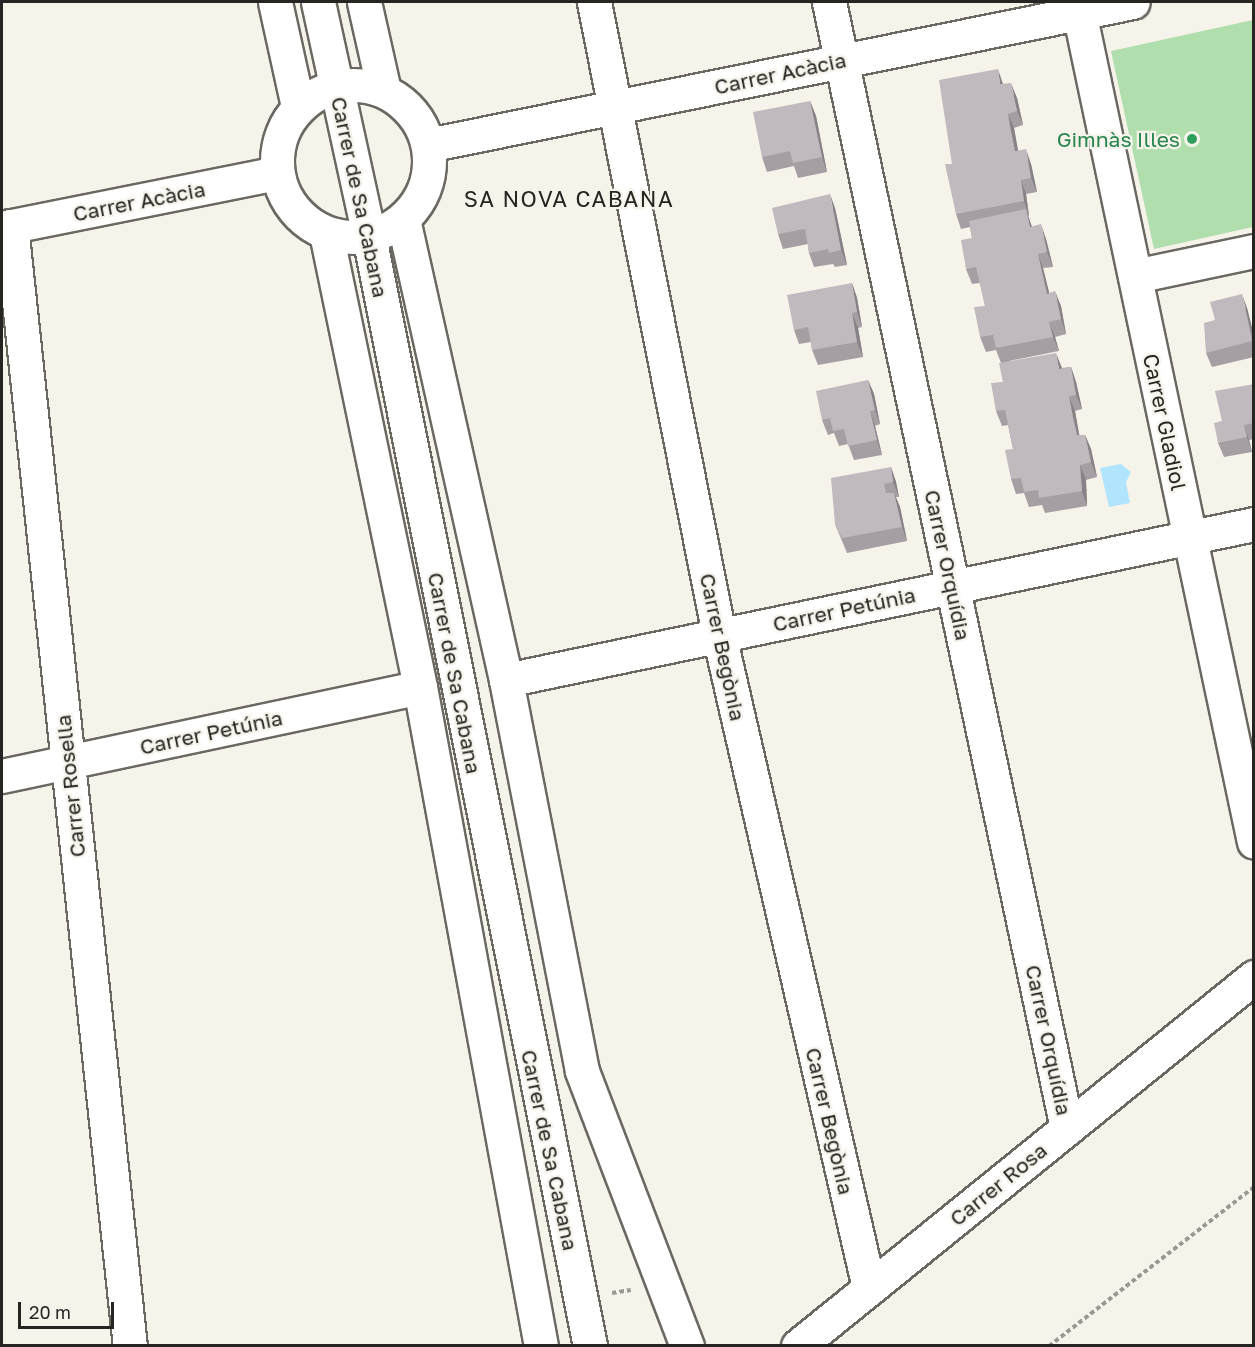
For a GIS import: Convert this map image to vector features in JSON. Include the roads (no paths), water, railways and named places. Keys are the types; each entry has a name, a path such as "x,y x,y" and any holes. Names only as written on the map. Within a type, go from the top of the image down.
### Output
{"street":[{"path":"275,2 298,107"},
{"name":"Carrer de Sa Cabana","path":"318,2 369,236 590,1346"},
{"path":"364,2 384,91"},
{"name":"Carrer Begònia","path":"594,2 719,635 869,1288"},
{"name":"Carrer Orquídia","path":"829,2 1067,1128"},
{"name":"Carrer Acàcia","path":"428,145 841,61 1078,7 1133,2"},
{"name":"Carrer Gladiol","path":"1078,7 1254,842"},
{"path":"361,85 384,91 409,110 419,123 428,145 426,186 402,219 369,236 326,233 294,210 277,173 277,150 284,127 298,107 316,94 336,86 361,85"},
{"name":"Carrer Acàcia","path":"6,227 277,173"},
{"path":"402,219 506,680 582,1071 687,1346"},
{"name":"Carrer Rosella","path":"6,227 68,763 130,1346"},
{"path":"326,233 420,687 542,1346"},
{"path":"1135,276 1254,251"},
{"name":"Carrer Petúnia","path":"506,680 1254,524"},
{"name":"Carrer Petúnia","path":"2,776 420,687"},
{"name":"Carrer Rosa","path":"798,1346 1254,977"}],"water":[{"path":"1121,464 1131,472 1126,482 1130,503 1109,507 1100,468"}],"place":[{"name":"Gimnàs Illes","path":"1192,139"}],"district":[{"name":"SA NOVA CABANA","path":"569,199"}]}
